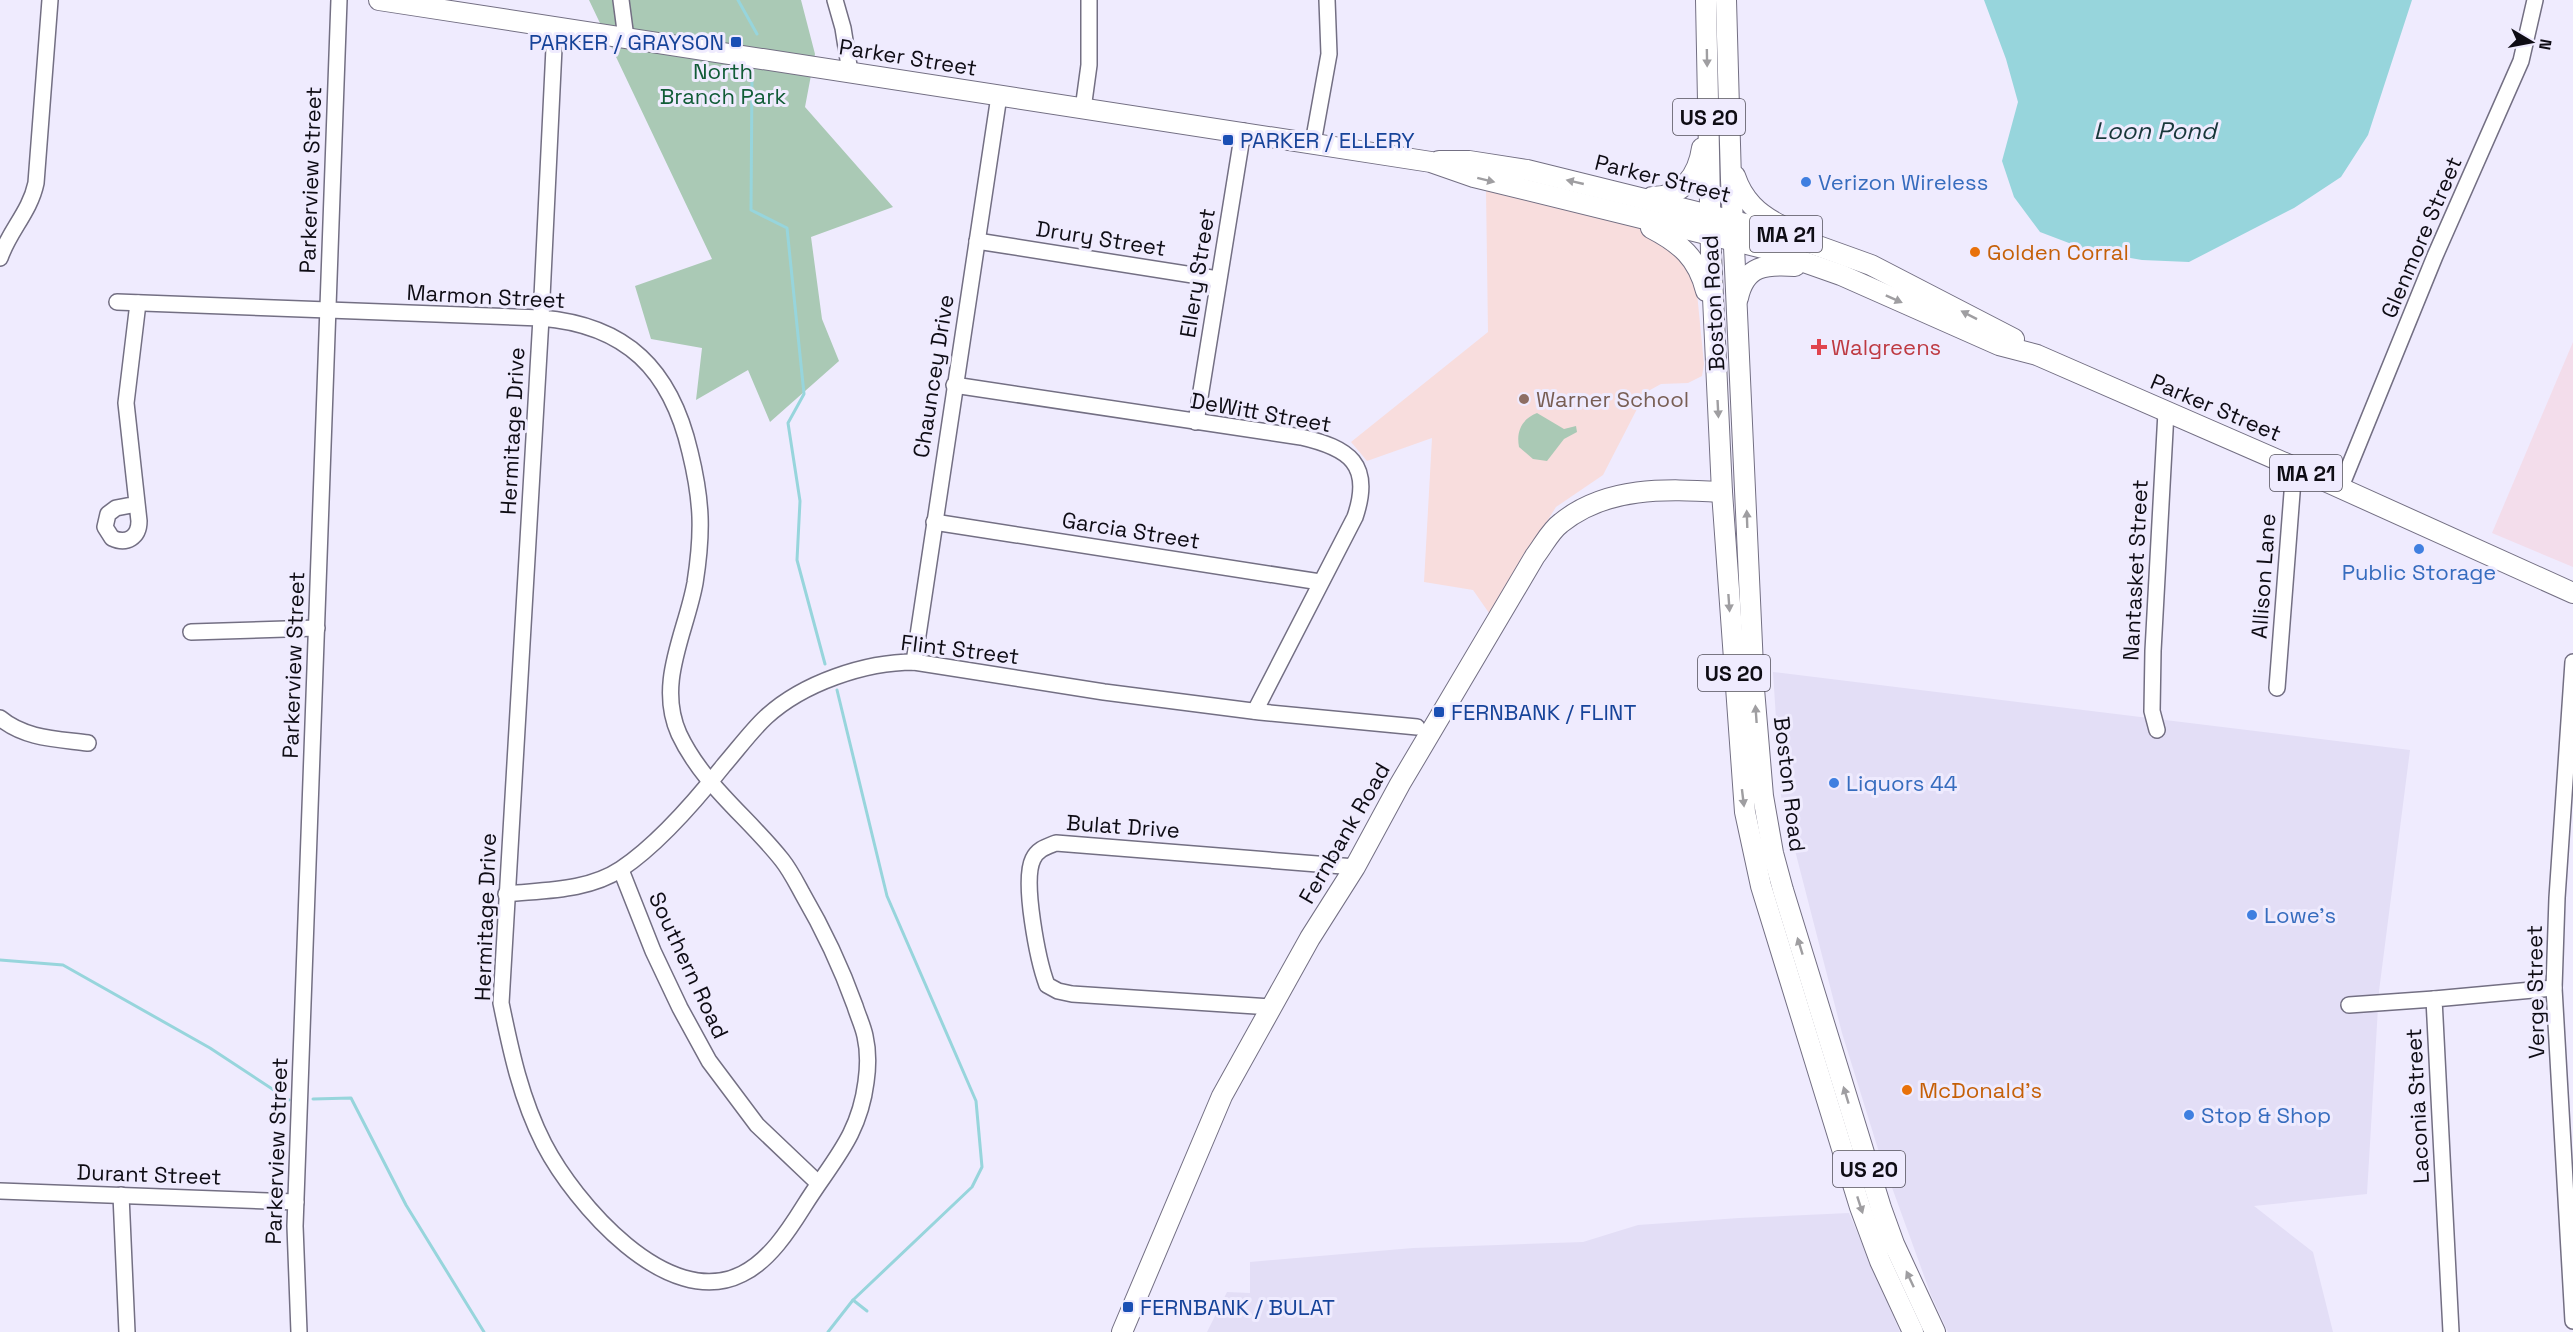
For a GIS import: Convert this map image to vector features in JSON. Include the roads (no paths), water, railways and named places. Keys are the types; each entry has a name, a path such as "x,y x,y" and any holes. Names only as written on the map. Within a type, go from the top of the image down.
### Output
{"main road":[{"name":"Parker Street","path":"379,0 429,4 555,27 1083,109 1243,131 1431,162 1474,177 1734,240 1823,268 1999,345 2037,356 2294,467 2573,593"},
{"name":"Boston Road","path":"1706,0 1714,329 1722,492 1741,773 1755,861 1866,1225 1913,1332"},
{"name":"Boston Road","path":"1726,0 1733,220 1760,777 1769,834 1788,908 1881,1208 1898,1253 1935,1332"},
{"path":"1632,195 1664,196 1677,191 1692,178 1701,153 1708,98"},
{"path":"1731,152 1736,180 1754,208 1774,222 1837,252"},
{"name":"Parker Street","path":"1431,162 1454,160 1498,165 1632,195 1782,233 1837,252 1893,276 2004,333 2037,356"},
{"path":"1619,213 1674,240 1686,250 1698,265 1714,329"},
{"path":"1737,307 1741,287 1754,270 1770,264 1823,268"},
{"name":"Fernbank Road","path":"1122,1332 1222,1096 1271,1007 1355,867 1400,783 1535,556 1558,525 1586,506 1614,495 1667,490 1722,492"}],"street":[{"path":"0,258 7,241 27,210 36,183 50,0"},
{"name":"Parkerview Street","path":"299,1332 296,1202 339,0"},
{"path":"621,0 626,38"},
{"path":"835,0 843,28 850,72"},
{"path":"1083,109 1089,65 1089,0"},
{"path":"1313,143 1329,54 1327,0"},
{"name":"Glenmore Street","path":"2340,489 2435,256 2521,61 2535,0"},
{"name":"Hermitage Drive","path":"555,27 542,318 501,1003 516,1075 544,1144 588,1207 624,1244 669,1273 692,1280 716,1281 741,1275 762,1260 783,1236 846,1146 859,1119 867,1079 865,1035 831,947 783,861 709,783"},
{"name":"Chauncey Drive","path":"914,662 999,96"},
{"name":"Ellery Street","path":"1196,422 1243,131"},
{"name":"Drury Street","path":"977,241 1218,279"},
{"name":"Marmon Street","path":"117,302 542,318 593,328 626,344 650,364 670,392 684,426 700,494 702,527 694,588 671,668 669,690 672,716 680,736 709,783"},
{"path":"136,504 126,403 138,303"},
{"name":"DeWitt Street","path":"954,385 1301,437 1328,443 1342,451 1356,464 1361,477 1360,503 1355,517 1255,711"},
{"name":"Nantasket Street","path":"2157,730 2152,711 2152,651 2166,412"},
{"name":"Allison Lane","path":"2277,688 2294,467"},
{"name":"Garcia Street","path":"934,522 1320,582"},
{"path":"191,632 316,628"},
{"name":"Flint Street","path":"506,894 592,883 621,870 649,846 709,783 767,716 788,702 846,673 890,662 914,662 1104,692 1255,711 1417,727"},
{"name":"Verge Street","path":"2573,662 2557,898 2554,988 2573,1321"},
{"path":"0,718 14,729 29,734 88,743"},
{"name":"Bulat Drive","path":"1271,1007 1072,994 1058,991 1047,985 1042,972 1031,908 1029,877 1032,860 1040,849 1056,843 1355,867"},
{"name":"Southern Road","path":"621,870 653,951 709,1061 757,1125 818,1183"},
{"name":"Laconia Street","path":"2451,1332 2434,999 2554,988"},
{"path":"2349,1005 2434,999"},
{"name":"Durant Street","path":"0,1191 296,1202"},
{"path":"121,1195 128,1332"}],"water":[{"name":"Loon Pond","path":"1984,0 2412,0 2368,135 2341,177 2294,208 2189,262 2142,260 2090,251 2040,232 2014,197 2002,161 2018,102 2006,59"}],"waterway":[{"path":"738,0 757,34"},
{"path":"752,77 751,210 787,228 804,394 788,423 800,501 797,560 825,664"},
{"path":"828,1332 853,1300 972,1187 982,1167 976,1101 887,896 837,690"},
{"path":"0,960 63,965 210,1048 289,1100"},
{"path":"313,1099 351,1098 406,1205 484,1332"},
{"path":"853,1300 867,1311"}],"place":[{"name":"PARKER / GRAYSON","path":"736,42"},
{"name":"PARKER / ELLERY","path":"1228,140"},
{"name":"Verizon Wireless","path":"1806,182"},
{"name":"Golden Corral","path":"1975,252"},
{"name":"Walgreens","path":"1819,347"},
{"name":"Warner School","path":"1524,399"},
{"name":"Public Storage","path":"2419,549"},
{"name":"FERNBANK / FLINT","path":"1439,712"},
{"name":"Liquors 44","path":"1834,783"},
{"name":"Lowe's","path":"2252,915"},
{"name":"McDonald's","path":"1907,1090"},
{"name":"Stop & Shop","path":"2189,1115"},
{"name":"FERNBANK / BULAT","path":"1128,1307"}],"park label":[{"name":"North Branch Park","path":"723,84"}]}
